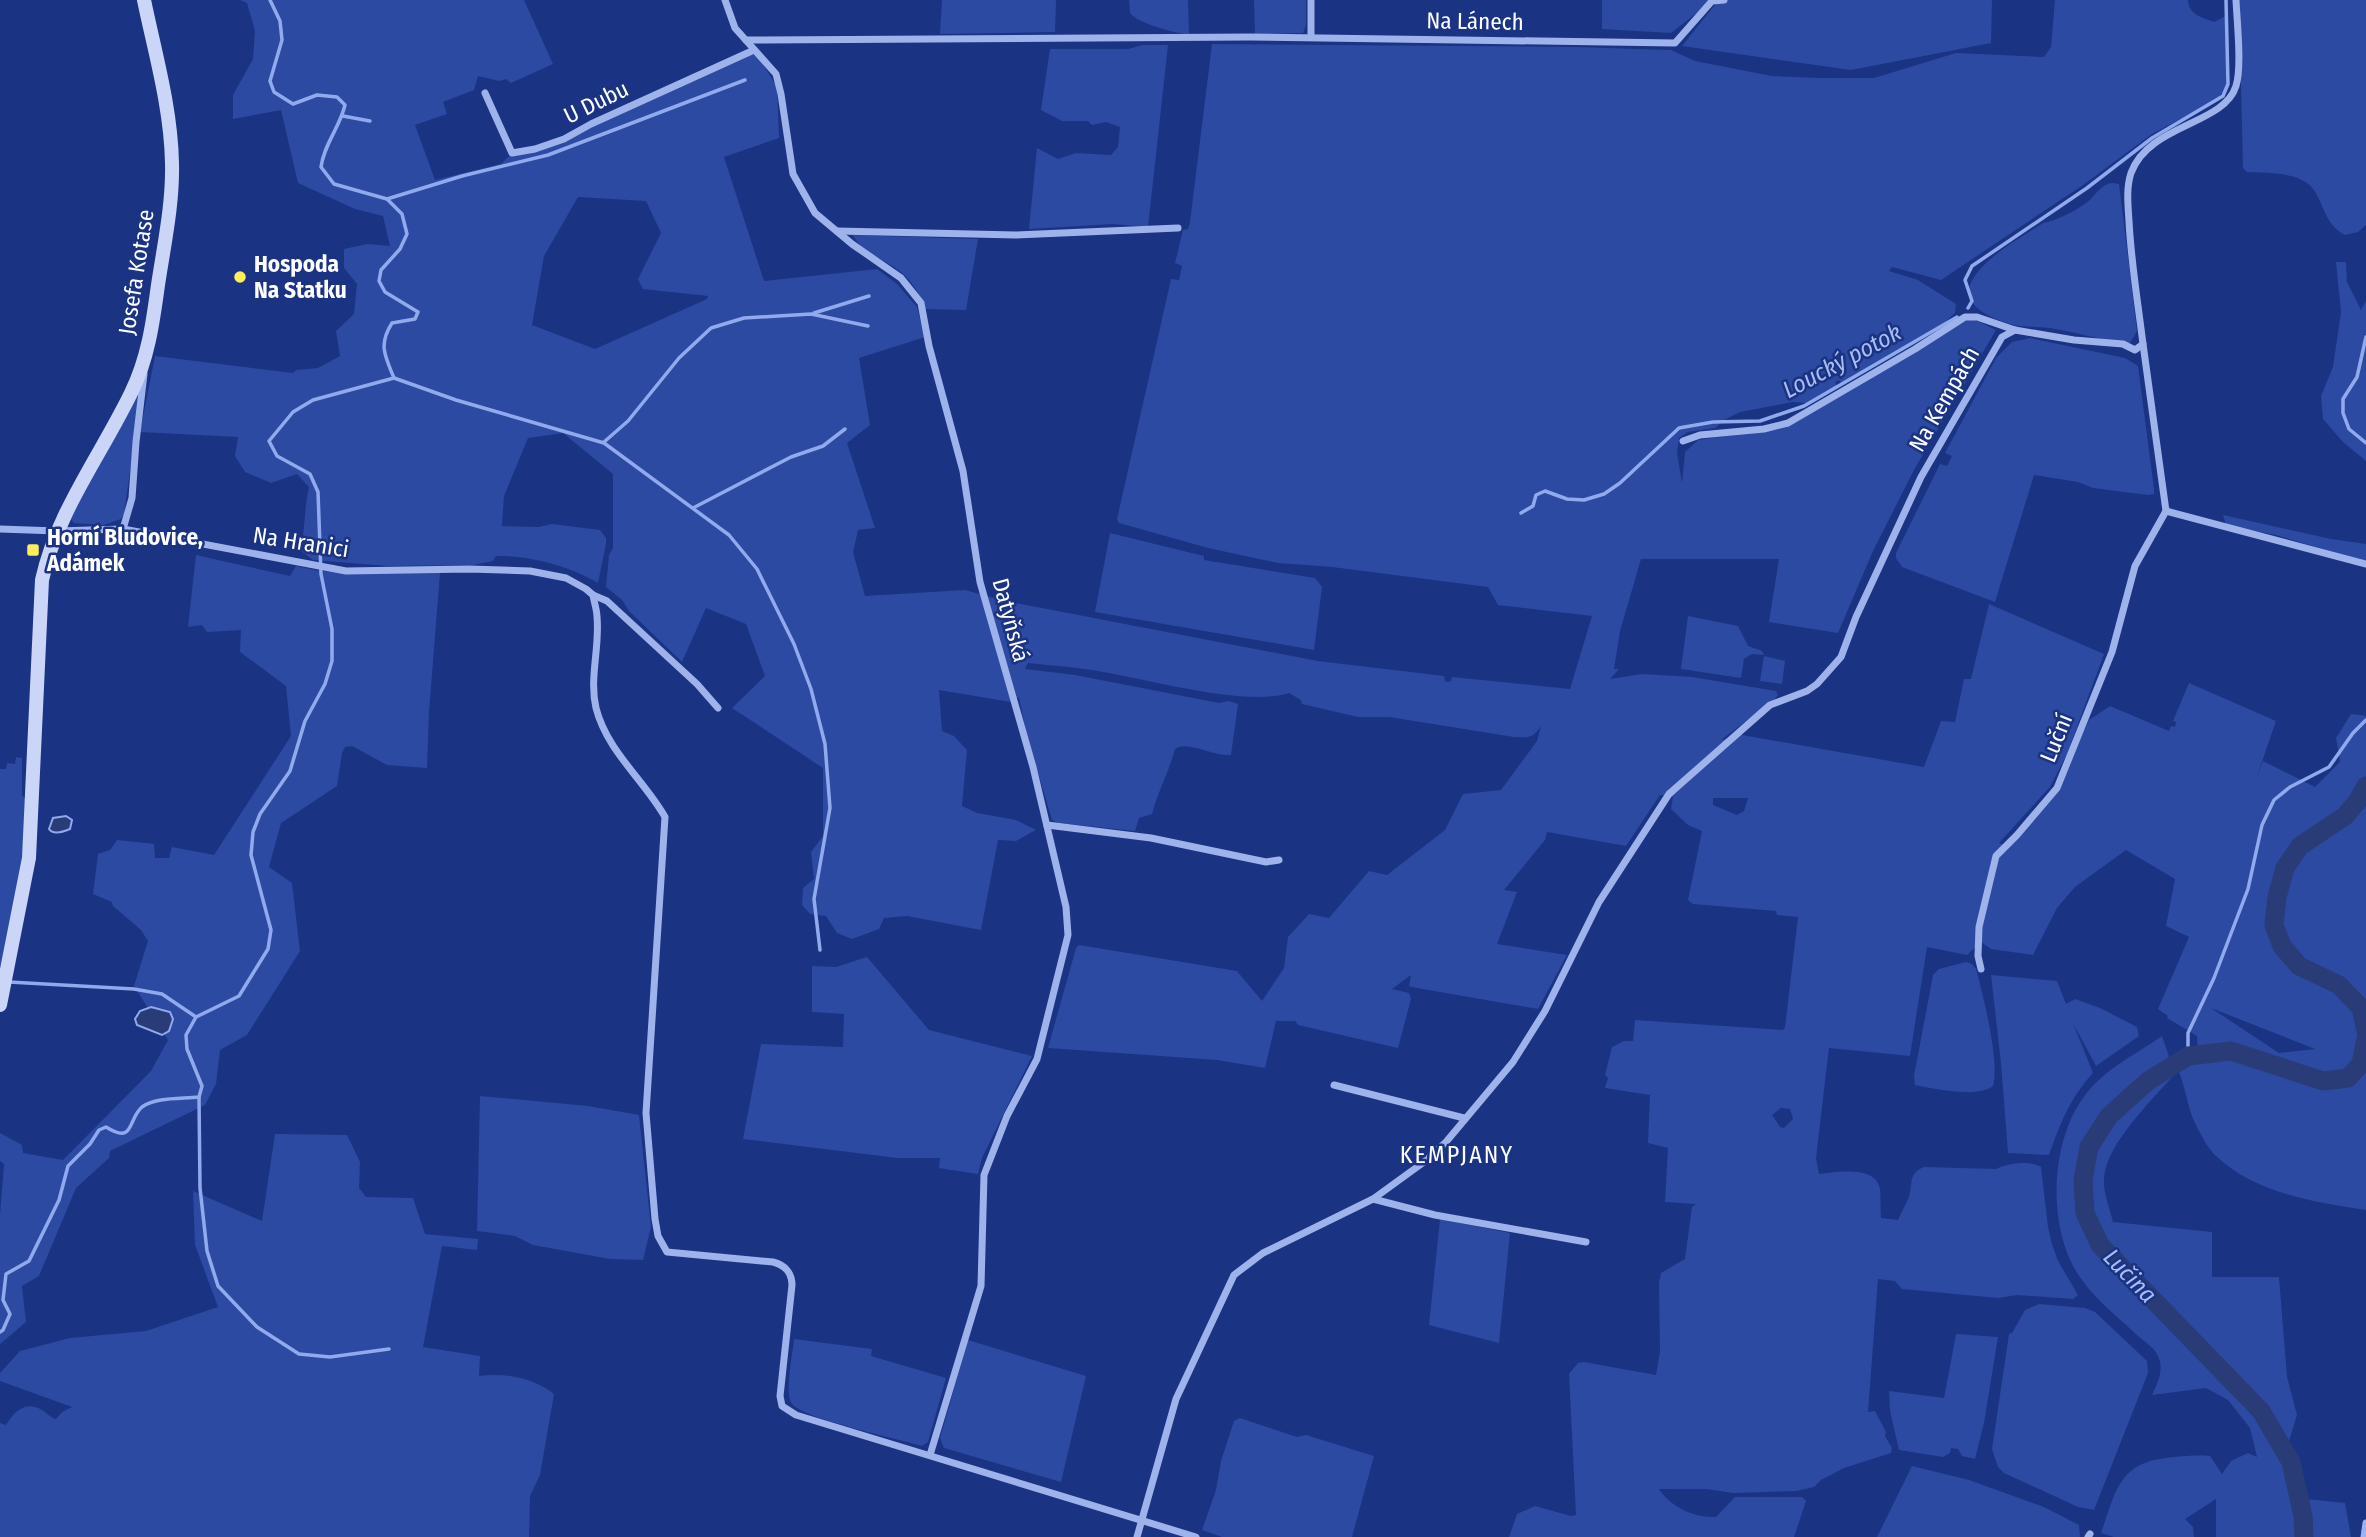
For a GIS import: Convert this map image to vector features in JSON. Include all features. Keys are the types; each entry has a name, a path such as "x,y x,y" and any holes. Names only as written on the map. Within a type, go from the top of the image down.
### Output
{"street":[{"name":"Josefa Kotase","path":"0,1005 29,858 42,580 57,531 132,393 146,359 171,195 172,162 166,104 144,0"},
{"name":"Datyňská","path":"725,0 735,28 776,74 793,174 816,213 836,231 901,278 921,303 929,346 963,471 979,582 1033,767 1066,907 1068,935 1037,1059 1007,1116 985,1175 981,1286 930,1455"},
{"path":"1311,0 1311,37"},
{"name":"Na Lánech","path":"746,40 1311,37 1675,43 1712,1 1724,0"},
{"path":"2236,0 2238,75 2233,94 2210,113 2160,139 2139,159 2131,173 2128,190 2131,253 2166,511 2366,564"},
{"name":"U Dubu","path":"485,93 512,153 535,149 564,139 590,124 754,50"},
{"path":"836,231 1016,235 1178,228"},
{"path":"1683,441 1700,435 1763,429 1788,423 1965,317 1978,317 2015,330 2074,340 2123,344 2135,350 2143,344"},
{"name":"Na Kempách","path":"1137,1537 1176,1399 1234,1275 1263,1253 1373,1199 1436,1152 1513,1062 1545,1011 1599,902 1669,794 1770,705 1807,691 1817,684 1841,657 1856,617 1921,477 2002,337 2015,330"},
{"path":"124,529 132,498 146,359"},
{"name":"Luční","path":"1981,968 1978,956 1979,927 1996,856 2057,788 2112,652 2135,566 2166,511"},
{"name":"Na Hranici","path":"0,529 124,529 346,571 516,570 566,578 607,601 622,613 719,708"},
{"path":"593,595 597,617 594,686 596,706 603,729 621,757 655,799 665,817 646,1113 658,1236 667,1252 773,1262 790,1274 792,1285 780,1396 782,1406 796,1415 1196,1537"},
{"path":"1047,825 1151,838 1266,862 1279,860"},
{"path":"1334,1086 1464,1118"},
{"path":"1373,1199 1448,1217 1587,1241"},
{"path":"2364,1537 2366,1523"}],"shaded area":[{"path":"240,0 524,0 553,64 511,83 506,79 499,81 478,76 474,90 443,102 447,114 415,125 435,180 501,164 512,153 535,149 754,50 777,87 779,138 724,157 764,281 877,269 897,284 917,307 925,337 859,358 870,425 847,443 875,528 858,530 853,552 865,596 965,590 1001,600 1318,661 1444,676 1447,682 1451,681 1452,677 1570,689 1592,616 1498,605 1488,587 1332,567 1278,563 1208,548 1119,523 1117,519 1171,279 1179,280 1182,266 1175,263 1183,230 1188,229 1190,222 1212,44 1671,50 1695,61 1772,76 1874,78 1956,53 2044,57 2051,47 2055,0 2188,0 2193,12 2205,19 2214,22 2228,15 2228,87 2216,100 2152,134 2083,185 1941,280 1892,267 1889,271 1918,280 1956,304 1955,313 1942,325 1842,383 1839,380 1835,382 1837,387 1807,403 1793,402 1740,412 1715,428 1688,432 1679,438 1677,453 1682,483 1685,452 1698,440 1778,429 1971,318 1996,330 1914,470 1873,551 1838,633 1769,622 1779,559 1641,559 1620,631 1614,669 1619,669 1610,679 1642,674 1692,677 1776,691 1778,695 1774,700 1721,740 1742,735 1924,767 1941,721 1955,722 1964,679 1971,679 1989,604 2104,654 2067,754 2050,787 1999,843 2006,846 2057,788 2089,720 2110,706 2169,731 2171,726 2175,727 2176,722 2173,721 2189,683 2276,721 2256,779 2263,761 2315,787 2340,762 2336,738 2351,714 2366,716 2366,1210 2327,1204 2268,1188 2232,1169 2207,1146 2193,1118 2175,1064 2188,1056 2198,1059 2197,1036 2167,1018 2168,1016 2158,1009 2189,937 2166,926 2175,879 2126,850 2075,887 2057,908 2033,955 1991,949 1981,942 1967,955 1927,947 1910,1056 1829,1048 1816,1158 1819,1174 1855,1172 1871,1176 1880,1189 1881,1218 1898,1220 1909,1197 1913,1176 1924,1167 1996,1169 2025,1163 2041,1167 2052,1244 2058,1261 2078,1295 2073,1299 2017,1295 1998,1298 1902,1289 1895,1281 1878,1279 1868,1412 1875,1411 1886,1432 1885,1436 1892,1448 1891,1453 1844,1468 1821,1480 1814,1487 1796,1491 1734,1493 1706,1489 1659,1489 1677,1506 1708,1517 1716,1517 1735,1497 1802,1497 1806,1501 1794,1537 1509,1537 1517,1514 1535,1506 1576,1515 1569,1374 1578,1363 1584,1362 1656,1375 1660,1352 1661,1273 1685,1259 1692,1207 1696,1204 1665,1202 1668,1148 1648,1143 1650,1095 1605,1088 1608,1078 1605,1075 1612,1047 1624,1041 1633,1041 1635,1020 1783,1030 1798,917 1777,915 1776,911 1693,904 1688,900 1702,831 1688,825 1671,809 1673,797 1660,795 1626,846 1547,832 1545,840 1504,890 1517,892 1497,944 1567,955 1538,1009 1409,986 1411,975 1392,989 1409,993 1411,999 1398,1048 1298,1025 1295,1021 1276,1021 1265,1068 1217,1060 1048,1048 1079,945 1237,971 1262,1001 1284,968 1288,937 1309,914 1329,918 1369,871 1387,875 1445,830 1463,794 1501,790 1537,741 1541,726 1530,736 1514,737 1389,717 1358,717 1302,704 1301,700 1289,693 1249,697 1224,695 1094,670 1028,663 1025,669 1075,675 1219,703 1229,701 1238,704 1231,755 1187,746 1175,749 1152,814 1139,818 1135,831 1058,823 1052,820 1026,732 1019,697 1011,702 939,690 942,731 954,736 967,750 962,806 977,813 1016,820 1036,830 1016,841 998,840 981,930 907,916 884,918 879,929 852,939 837,933 826,916 810,914 802,905 803,888 814,879 811,852 823,836 823,768 732,708 765,676 746,624 706,608 682,662 606,587 609,555 613,548 613,474 563,433 528,438 504,496 502,526 539,527 552,524 600,530 606,538 606,544 598,583 562,567 509,556 496,556 493,561 473,565 387,566 313,560 301,551 309,487 297,474 271,483 245,472 235,456 238,437 140,432 155,356 293,373 296,370 318,368 340,356 336,331 354,314 357,284 344,268 344,249 367,244 390,246 383,216 355,209 298,183 281,110 233,119 233,95 253,59 255,31 247,3","holes":["578,197 646,201 661,233 638,279 643,289 708,296 707,299 595,349 532,325 544,256","1713,798 1748,798 1744,811 1737,815 1713,805","2211,1008 2315,1049 2279,1053","1781,1108 1790,1109 1793,1119 1784,1128 1780,1127 1772,1115"]},
{"path":"942,0 1056,0 1055,32 940,34"},
{"path":"1129,0 1188,0 1189,34 1166,30 1134,17 1130,13"},
{"path":"1254,0 1306,0 1306,25 1303,33 1255,34"},
{"path":"1602,0 1992,0 1991,43 1851,70 1682,46 1718,1 1712,1 1671,33 1602,29"},
{"path":"2239,0 2366,0 2366,225 2358,232 2345,235 2337,230 2331,224 2313,188 2301,179 2247,172 2243,168"},
{"path":"1143,45 1168,45 1148,227 1113,224 1029,229 1037,148 1058,159 1076,153 1111,155 1118,147 1120,127 1106,122 1092,125 1088,121 1062,121 1041,110 1050,49 1128,49"},
{"path":"2113,183 2119,184 2137,331 2130,343 2123,344 2050,328 2012,325 1986,314 1974,305 1969,292 1970,285 1992,258 2043,223 2076,210 2101,188"},
{"path":"853,235 978,239 966,310 926,309 916,289 905,276 868,252"},
{"path":"2336,262 2346,262 2347,282 2361,310 2366,301 2366,461 2343,442 2323,419 2321,396 2333,367 2341,312"},
{"path":"2030,338 2125,358 2138,366 2154,494 2093,488 2078,482 2034,475 1995,602 1902,567 1896,553 1940,464 1947,466 1952,456 1945,453 1996,358 2012,342"},
{"path":"138,388 140,399 124,514 121,519 104,525 74,523 70,518"},
{"path":"2223,515 2366,544 2366,562 2276,535 2226,525"},
{"path":"1110,533 1204,556 1204,560 1315,578 1322,587 1314,650 1095,612"},
{"path":"196,555 290,576 296,566 320,571 440,573 427,768 387,765 352,746 345,747 337,786 281,823 269,867 292,883 300,951 247,1035 220,1050 216,1084 205,1105 110,1151 109,1158 76,1188 39,1276 22,1286 26,1322 0,1344 0,1215 4,1164 0,1161 0,1133 22,1145 23,1153 63,1160 151,1071 168,1040 134,986 148,941 141,930 113,906 112,902 93,894 98,854 110,850 117,840 154,844 155,858 169,858 172,847 214,855 291,736 286,686 240,652 241,630 207,632 202,625 188,627"},
{"path":"1688,616 1738,626 1748,646 1762,651 1764,655 1752,654 1744,659 1741,678 1681,669"},
{"path":"1764,656 1785,661 1782,684 1760,681"},
{"path":"16,757 22,758 22,795 25,799 24,856 0,968 0,769 6,769 7,763 15,764"},
{"path":"66,816 72,820 70,829 56,832 49,829 53,818"},
{"path":"867,957 929,1030 1032,1056 982,1158 978,1174 939,1168 940,1158 897,1158 743,1139 761,1044 843,1047 844,1014 812,1012 812,966 836,967"},
{"path":"1966,962 1976,969 1986,1011 1993,1045 1993,1086 1986,1090 1967,1092 1915,1085 1914,1076 1933,975 1939,969"},
{"path":"1991,975 2057,981 2066,1004 2075,999 2137,1027 2139,1036 2096,1066 2073,1023 2093,1073 2066,1112 2049,1155 2008,1153"},
{"path":"151,1007 170,1012 173,1019 169,1031 162,1035 137,1025 135,1019 140,1011"},
{"path":"2162,1036 2175,1074 2143,1109 2113,1151 2104,1179 2113,1222 2212,1232 2212,1277 2279,1277 2287,1377 2297,1415 2289,1441 2306,1499 2345,1503 2351,1537 2216,1537 2216,1499 2185,1519 2193,1527 2194,1537 2114,1537 2101,1533 2115,1493 2128,1474 2138,1466 2166,1458 2210,1456 2222,1474 2231,1461 2248,1453 2257,1457 2250,1428 2228,1400 2206,1388 2152,1395 2161,1370 2157,1354 2088,1288 2070,1260 2062,1238 2058,1213 2059,1161 2074,1113 2086,1094 2102,1077"},
{"path":"480,1096 588,1106 639,1115 651,1227 643,1260 610,1259 533,1245 515,1236 477,1231"},
{"path":"275,1134 347,1135 360,1162 359,1188 366,1197 413,1198 425,1234 478,1239 477,1250 442,1246 423,1347 480,1356 479,1376 518,1378 546,1388 554,1394 540,1475 530,1496 529,1537 0,1537 0,1423 6,1425 16,1412 25,1407 36,1407 56,1419 72,1407 0,1381 0,1373 20,1351 70,1338 146,1331 218,1307 195,1245 193,1191 262,1221"},
{"path":"1440,1219 1510,1233 1499,1343 1429,1325"},
{"path":"2039,1304 2085,1308 2095,1312 2147,1361 2148,1373 2094,1510 2078,1507 2004,1473 1998,1467 1992,1449 2009,1334 2025,1310"},
{"path":"1956,1334 1998,1337 1984,1423 1975,1459 1962,1456 1958,1449 1951,1448 1950,1453 1943,1457 1899,1450 1890,1411 1889,1391 1944,1398"},
{"path":"794,1339 872,1349 871,1356 946,1378 928,1442 922,1446 853,1428 814,1416 792,1404 789,1382"},
{"path":"968,1340 1086,1376 1061,1482 944,1448 940,1438"},
{"path":"1240,1418 1297,1437 1306,1435 1374,1456 1352,1537 1222,1537 1202,1530 1216,1490 1221,1461 1234,1421"},
{"path":"1912,1466 1969,1480 2044,1507 2079,1525 2080,1537 1877,1537"}],"waterway":[{"path":"0,1332 10,1314 3,1300 6,1274 29,1261 59,1200 68,1166 90,1144 99,1130 106,1127 115,1132 126,1132 137,1112 147,1104 199,1097 202,1086 187,1049 186,1035 196,1017 239,996 268,949 271,930 251,855 253,832 260,814 290,771 305,721 325,684 332,661 332,629 321,574 318,492 310,474 277,456 269,441 293,412 313,400 394,378 384,351 385,338 392,323 415,319 418,312 385,292 379,281 381,270 400,249 407,234 402,214 387,199 334,184 321,167 345,105 337,97 317,95 293,104 274,92 270,81 282,40 280,21 270,0"},
{"name":"Loucký potok","path":"1968,308 1972,301 1965,280 1972,266 2087,188 2152,138 2223,96 2228,84 2226,0"},
{"path":"387,199 462,176 548,155 745,80"},
{"path":"343,116 370,121"},
{"path":"814,313 869,296"},
{"path":"604,442 628,421 679,358 711,328 744,318 811,314 868,326"},
{"name":"Loucký potok","path":"1521,513 1533,506 1536,495 1545,491 1567,499 1584,500 1604,494 1620,483 1679,428 1713,422 1760,421 1804,406 1957,317"},
{"path":"2366,337 2357,377 2343,399 2343,413 2349,429 2366,443"},
{"path":"394,378 456,400 604,443 729,535 757,569 794,644 811,689 825,744 830,808 814,899 820,950"},
{"path":"693,508 791,457 823,446 845,429"},
{"path":"2188,1056 2188,1033 2214,978 2248,889 2262,825 2274,800 2290,787 2329,767 2353,733 2366,720"},
{"name":"Lučina","path":"2366,786 2345,816 2300,846 2285,868 2277,897 2274,925 2282,946 2299,966 2339,985 2361,1008 2366,1031"},
{"path":"9,982 134,989 162,994 196,1017"},
{"name":"Lučina","path":"2304,1537 2303,1516 2291,1462 2261,1411 2100,1245 2085,1213 2083,1180 2089,1147 2109,1116 2148,1081 2188,1056 2231,1051 2323,1081 2348,1078 2361,1064 2366,1039"},
{"path":"199,1097 200,1188 207,1251 218,1286 257,1327 299,1354 330,1357 389,1349"}],"place":[{"name":"Hospoda Na Statku","path":"240,277"},
{"name":"Horní Bludovice, Adámek","path":"33,550"}],"district":[{"name":"KEMPJANY","path":"1457,1155"}]}
